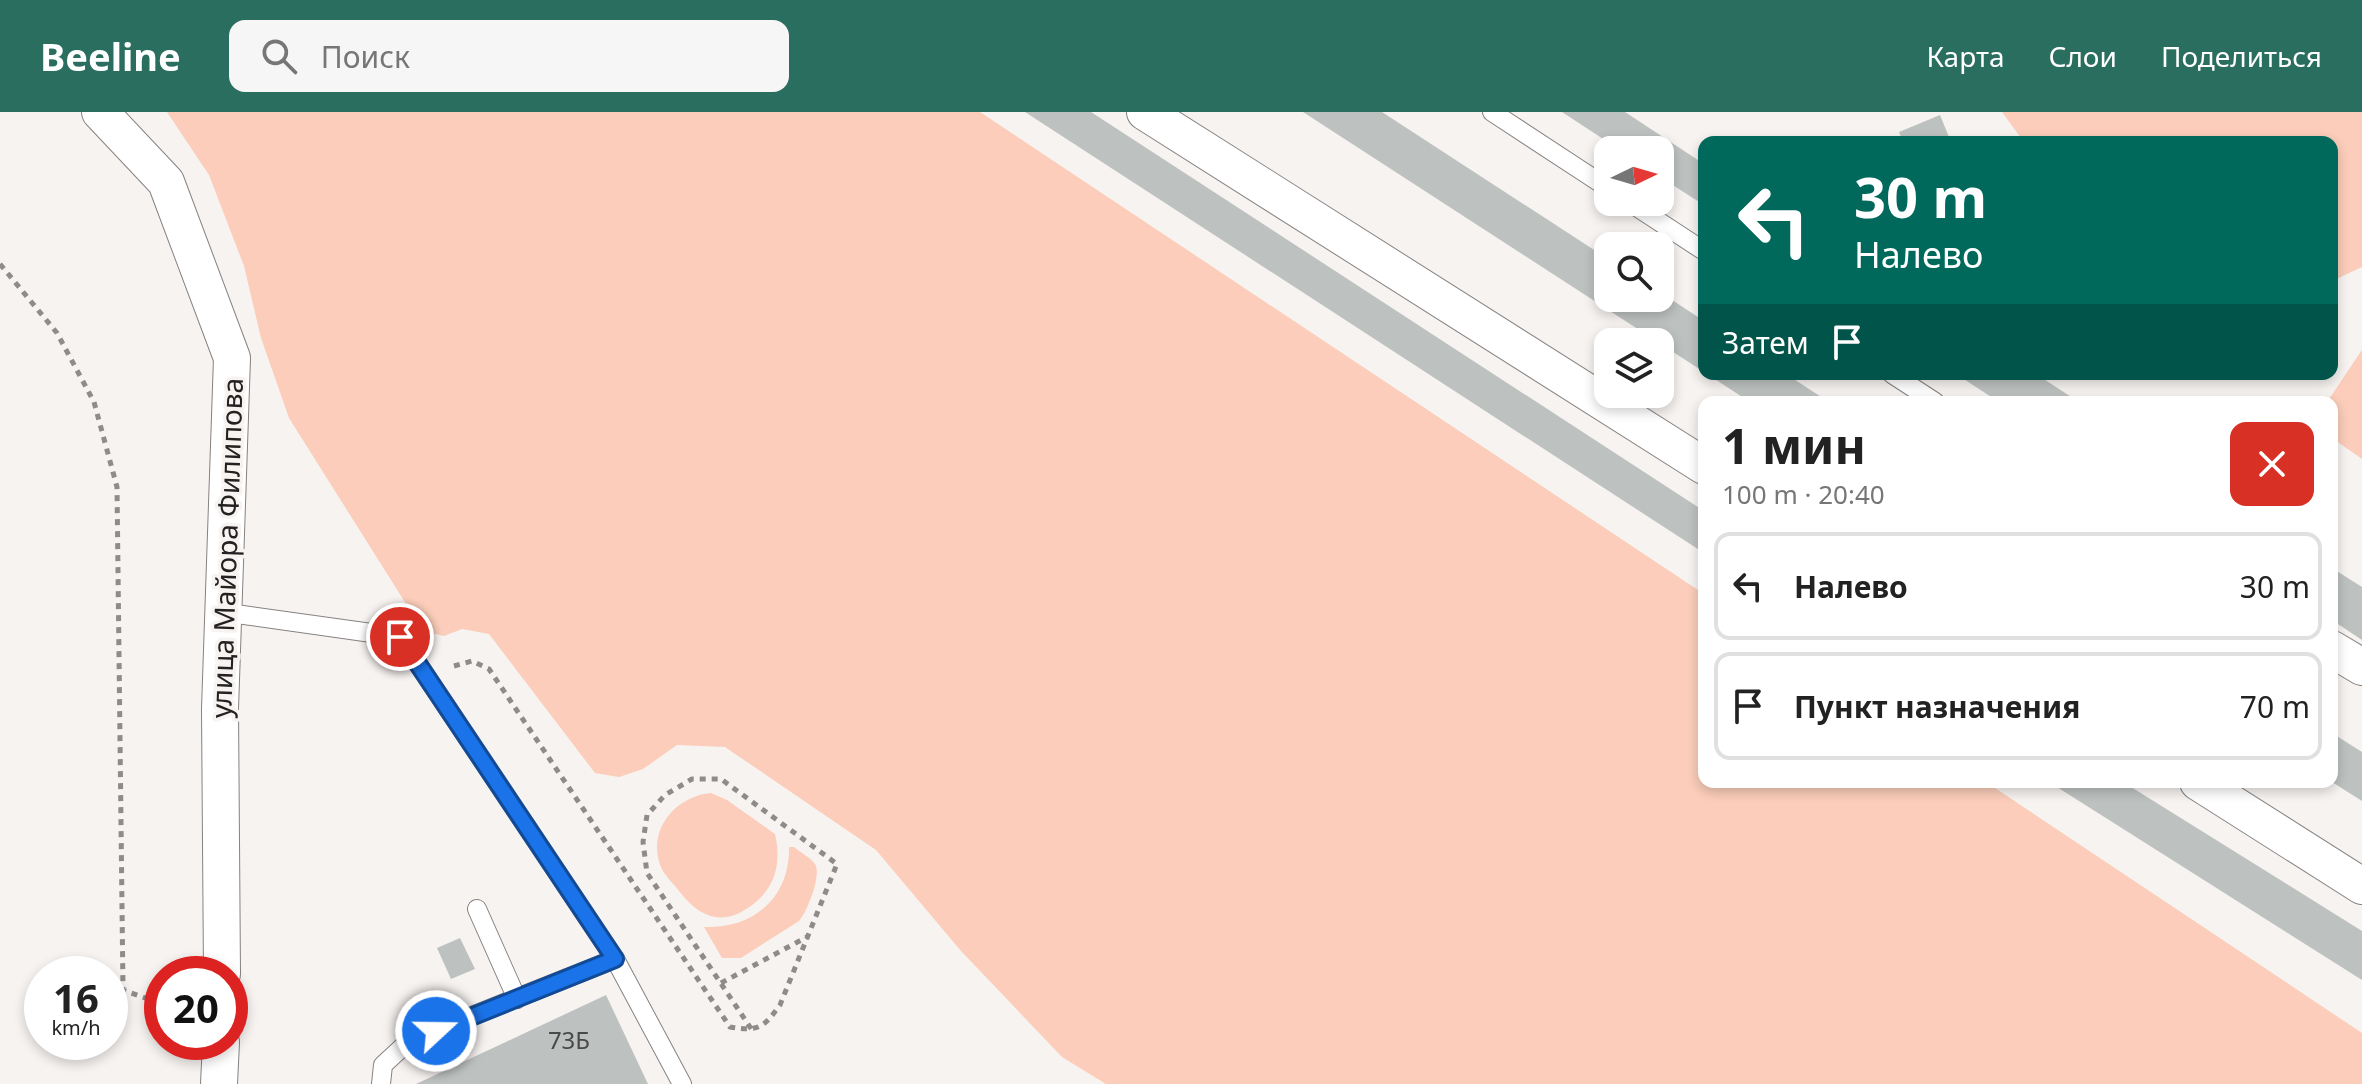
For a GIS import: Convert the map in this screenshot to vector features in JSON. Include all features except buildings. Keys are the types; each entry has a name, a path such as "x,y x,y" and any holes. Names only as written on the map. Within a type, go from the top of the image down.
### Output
{"street":[{"name":"улица Майора Филипова","path":"100,112 166,182 232,358 222,612 222,956"},
{"path":"1145,112 1698,462"},
{"path":"2338,653 2362,667"},
{"path":"2207,788 2362,886"},
{"path":"219,1084 220,1060"}],"lane":[{"path":"1492,112 1594,179"},
{"path":"1650,216 1698,247"},
{"path":"1901,380 1926,396"},
{"path":"222,612 400,637 615,959 682,1084"},
{"path":"477,909 517,999"},
{"path":"381,1084 383,1065 409,1041 615,959"}],"path":[{"path":"0,264 57,333 87,388 94,402 117,487 123,990 144,998"},
{"path":"450,681 454,666 472,661 489,669 730,1027 752,1030 766,1024 780,1005 837,864 721,779 692,779 665,795 647,815 643,842 647,873 752,1030"},
{"path":"721,983 808,936"}],"shaded area":[{"path":"167,112 980,112 1698,590 1698,788 1995,788 2362,1033 2362,1084 1106,1084 1062,1057 961,951 876,850 725,747 677,745 643,769 619,777 595,773 489,634 462,629 444,636 427,632 413,615 289,418 261,338 244,266 209,175"},
{"path":"2002,112 2362,112 2362,267 2338,278 2338,136 2020,136"},
{"path":"2362,350 2362,459 2338,442 2338,396 2331,396"},
{"path":"711,793 727,800 775,834 777,843 776,870 764,894 746,909 725,917 706,914 688,901 664,873 657,853 661,828 667,817 686,801"},
{"path":"789,847 808,857 817,869 813,893 799,921 741,958 722,958 704,927 738,923 765,907 783,881"}],"route":[{"path":"400,637 615,959 436,1031"}]}
